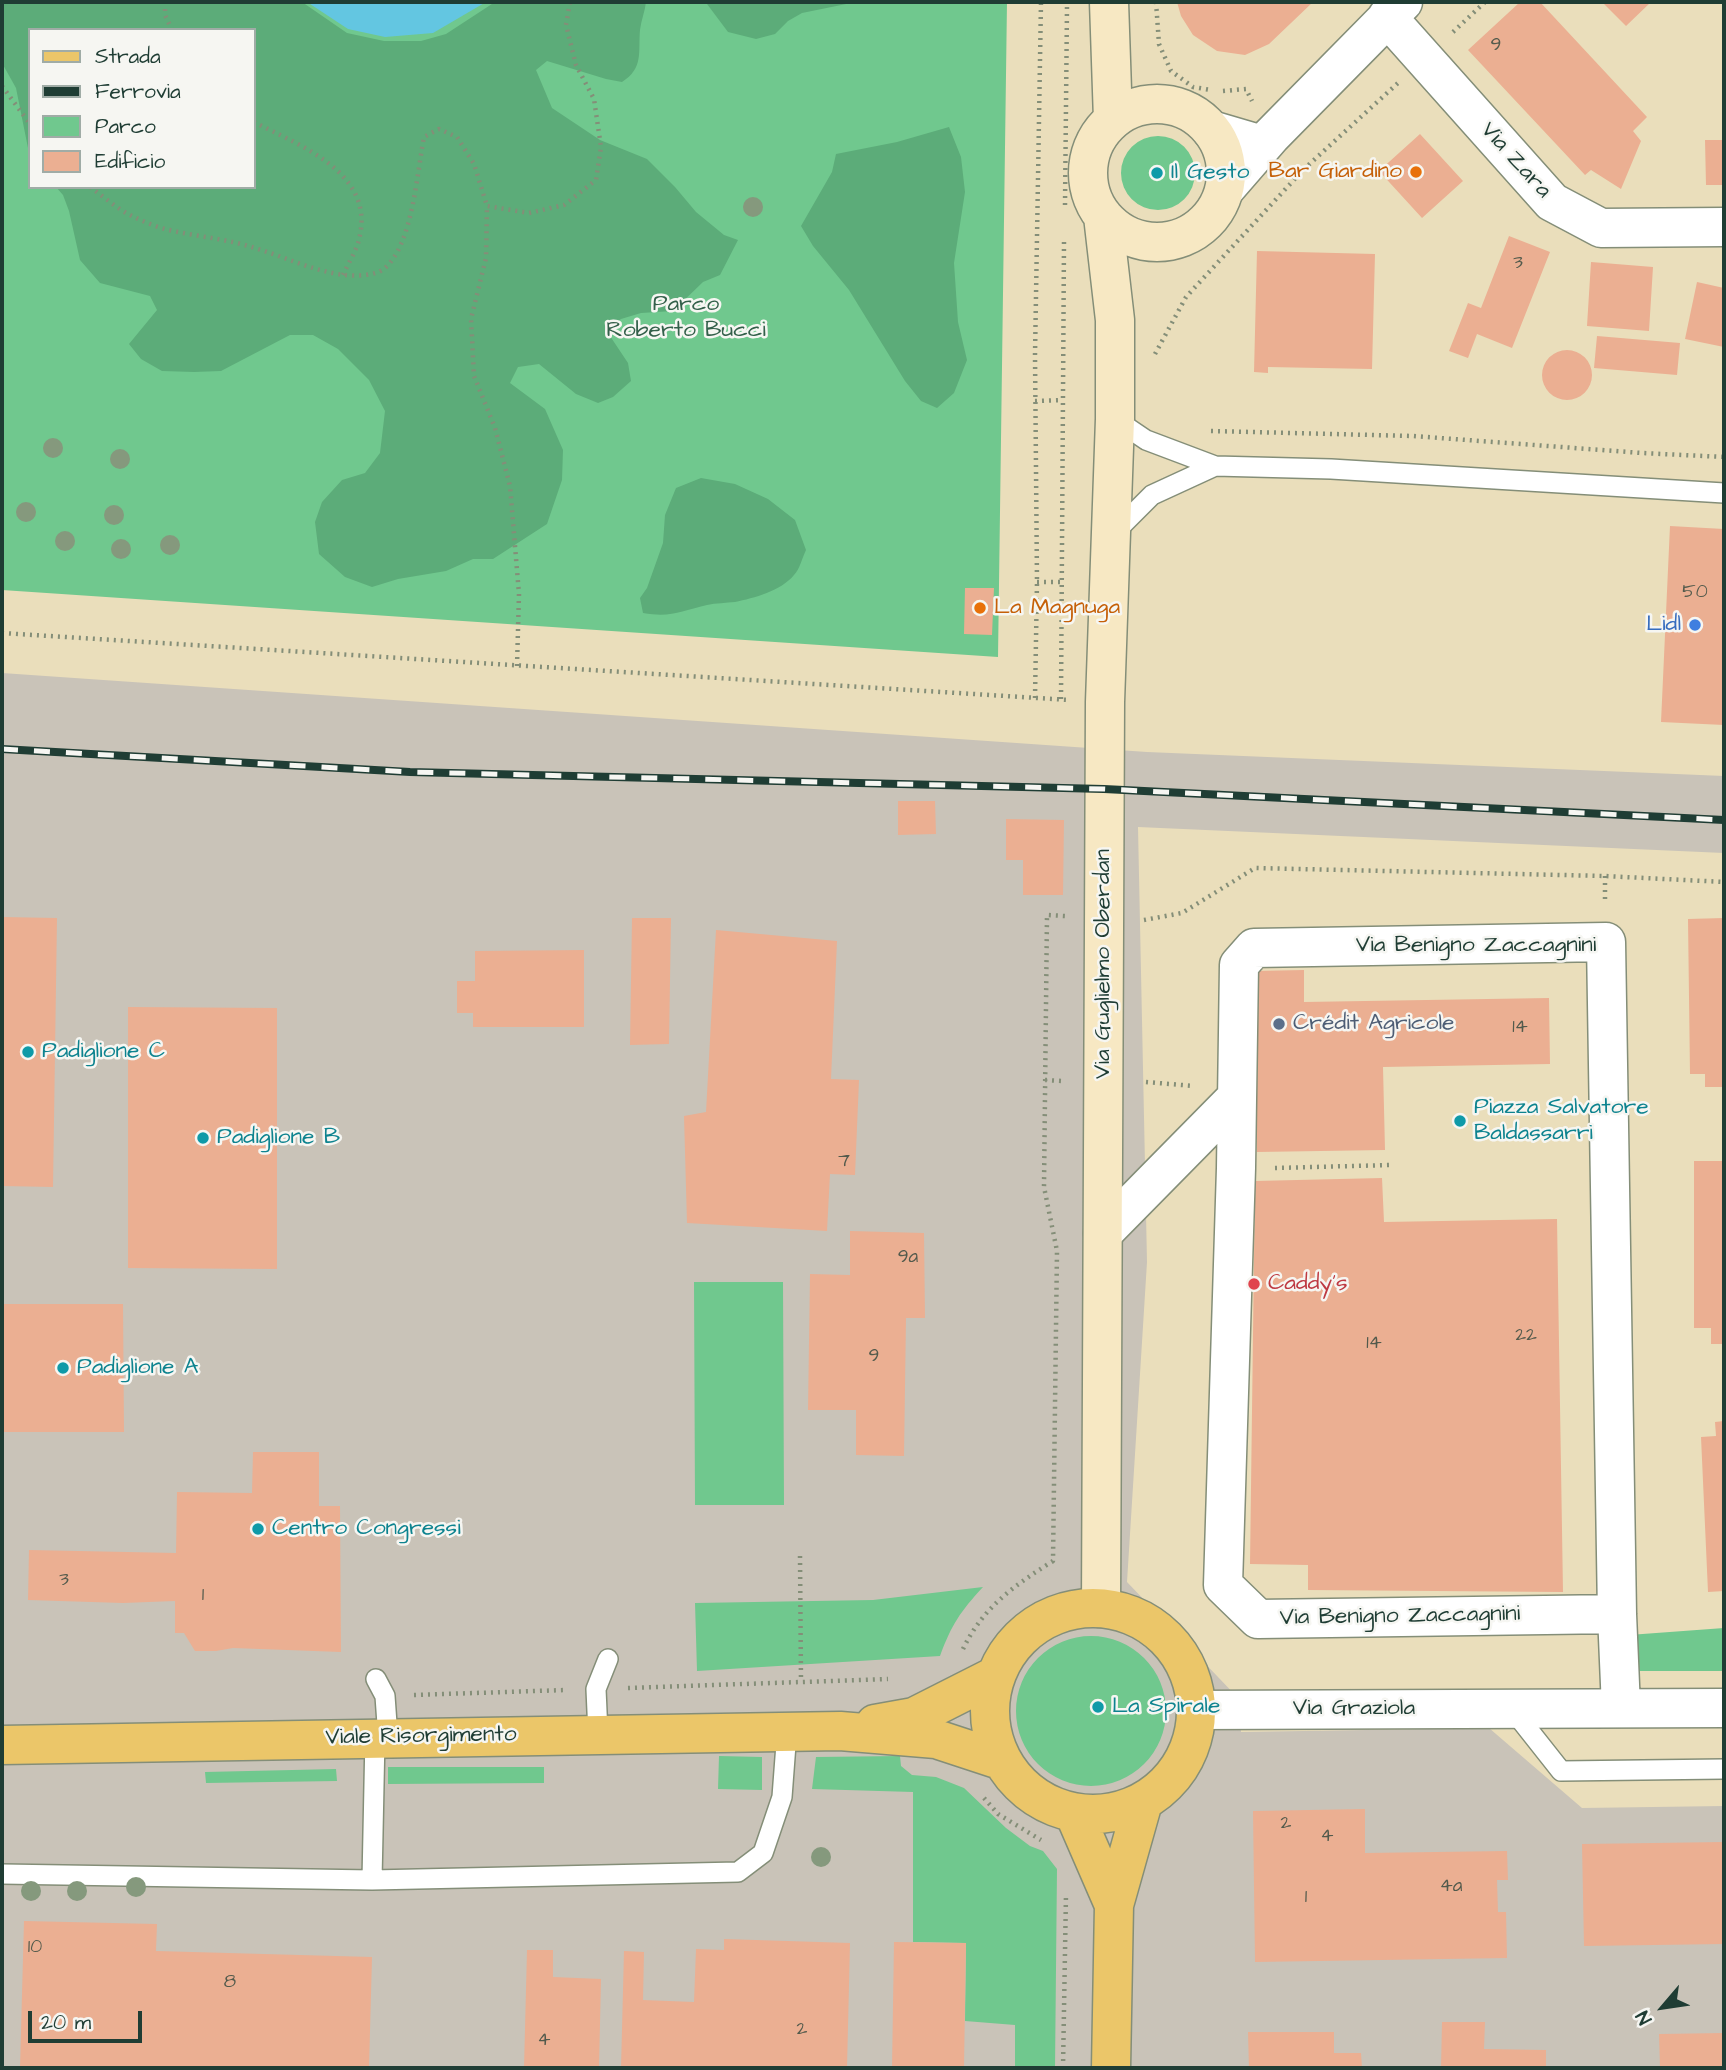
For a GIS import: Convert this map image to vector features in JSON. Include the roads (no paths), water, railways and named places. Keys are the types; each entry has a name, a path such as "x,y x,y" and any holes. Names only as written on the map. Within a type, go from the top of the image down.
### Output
{"main road":[{"path":"1109,19 1151,104"},
{"path":"1103,216 1116,229 1148,242 1168,241 1187,235 1204,224 1217,208 1225,189 1226,168 1222,148 1211,130 1194,115 1173,106 1151,104 1130,109 1112,120 1109,19"},
{"name":"Via Guglielmo Oberdan","path":"1101,1608 1105,702 1115,419 1115,320 1103,216 1093,198 1088,177 1090,155 1099,136 1112,120"},
{"name":"Via Guglielmo Oberdan","path":"1115,320 1148,242"},
{"path":"1101,1608 1130,1615 1157,1630 1178,1652 1191,1680 1196,1710 1192,1737 1182,1763 1165,1785 1143,1802 1110,1813 1074,1812 1045,1803 1021,1785 1003,1761 992,1734 990,1705 995,1676 1012,1647 1037,1624 1067,1611 1101,1608"},
{"name":"Viale Risorgimento","path":"840,1731 914,1717 995,1676"},
{"name":"Viale Risorgimento","path":"2,1745 840,1731 936,1739 1003,1761"},
{"path":"1111,2068 1114,1905 1143,1802"},
{"path":"1074,1812 1114,1905"}],"street":[{"path":"1225,189 1262,145 1395,9"},
{"name":"Via Zara","path":"1395,9 1552,202 1601,228 1724,228"},
{"path":"1211,130 1262,145"},
{"name":"Via Benigno Zaccagnini","path":"1617,1614 1258,1619 1223,1585 1236,1168 1239,965 1254,948 1606,942 1617,1614 1621,1708"},
{"path":"1102,1233 1237,1097"},
{"name":"Via Graziola","path":"1196,1710 1724,1708"}],"lane":[{"path":"1115,419 1146,440 1215,466 1331,469 1724,493"},
{"path":"1111,536 1152,495 1215,466"},
{"path":"598,1734 596,1689 608,1659"},
{"path":"372,1880 385,1696 376,1679"},
{"path":"1512,1709 1561,1771 1724,1769"},
{"path":"2,1874 372,1880 738,1872 762,1853 782,1797 787,1731"}],"water":[{"path":"307,2 486,2 433,33 385,37 348,29"}],"railway":[{"path":"2,749 410,772 1104,789 1724,820"}],"place":[{"name":"Bar Giardino","path":"1416,172"},
{"name":"Il Gesto","path":"1157,173"},
{"name":"La Magnuga","path":"980,608"},
{"name":"Lidl","path":"1695,625"},
{"name":"Crédit Agricole","path":"1279,1024"},
{"name":"Padiglione C","path":"28,1052"},
{"name":"Piazza Salvatore Baldassarri","path":"1460,1121"},
{"name":"Padiglione B","path":"203,1138"},
{"name":"Caddy's","path":"1254,1284"},
{"name":"Padiglione A","path":"63,1368"},
{"name":"Centro Congressi","path":"258,1529"},
{"name":"La Spirale","path":"1098,1707"}],"park label":[{"name":"Parco Roberto Bucci","path":"686,318"}]}
